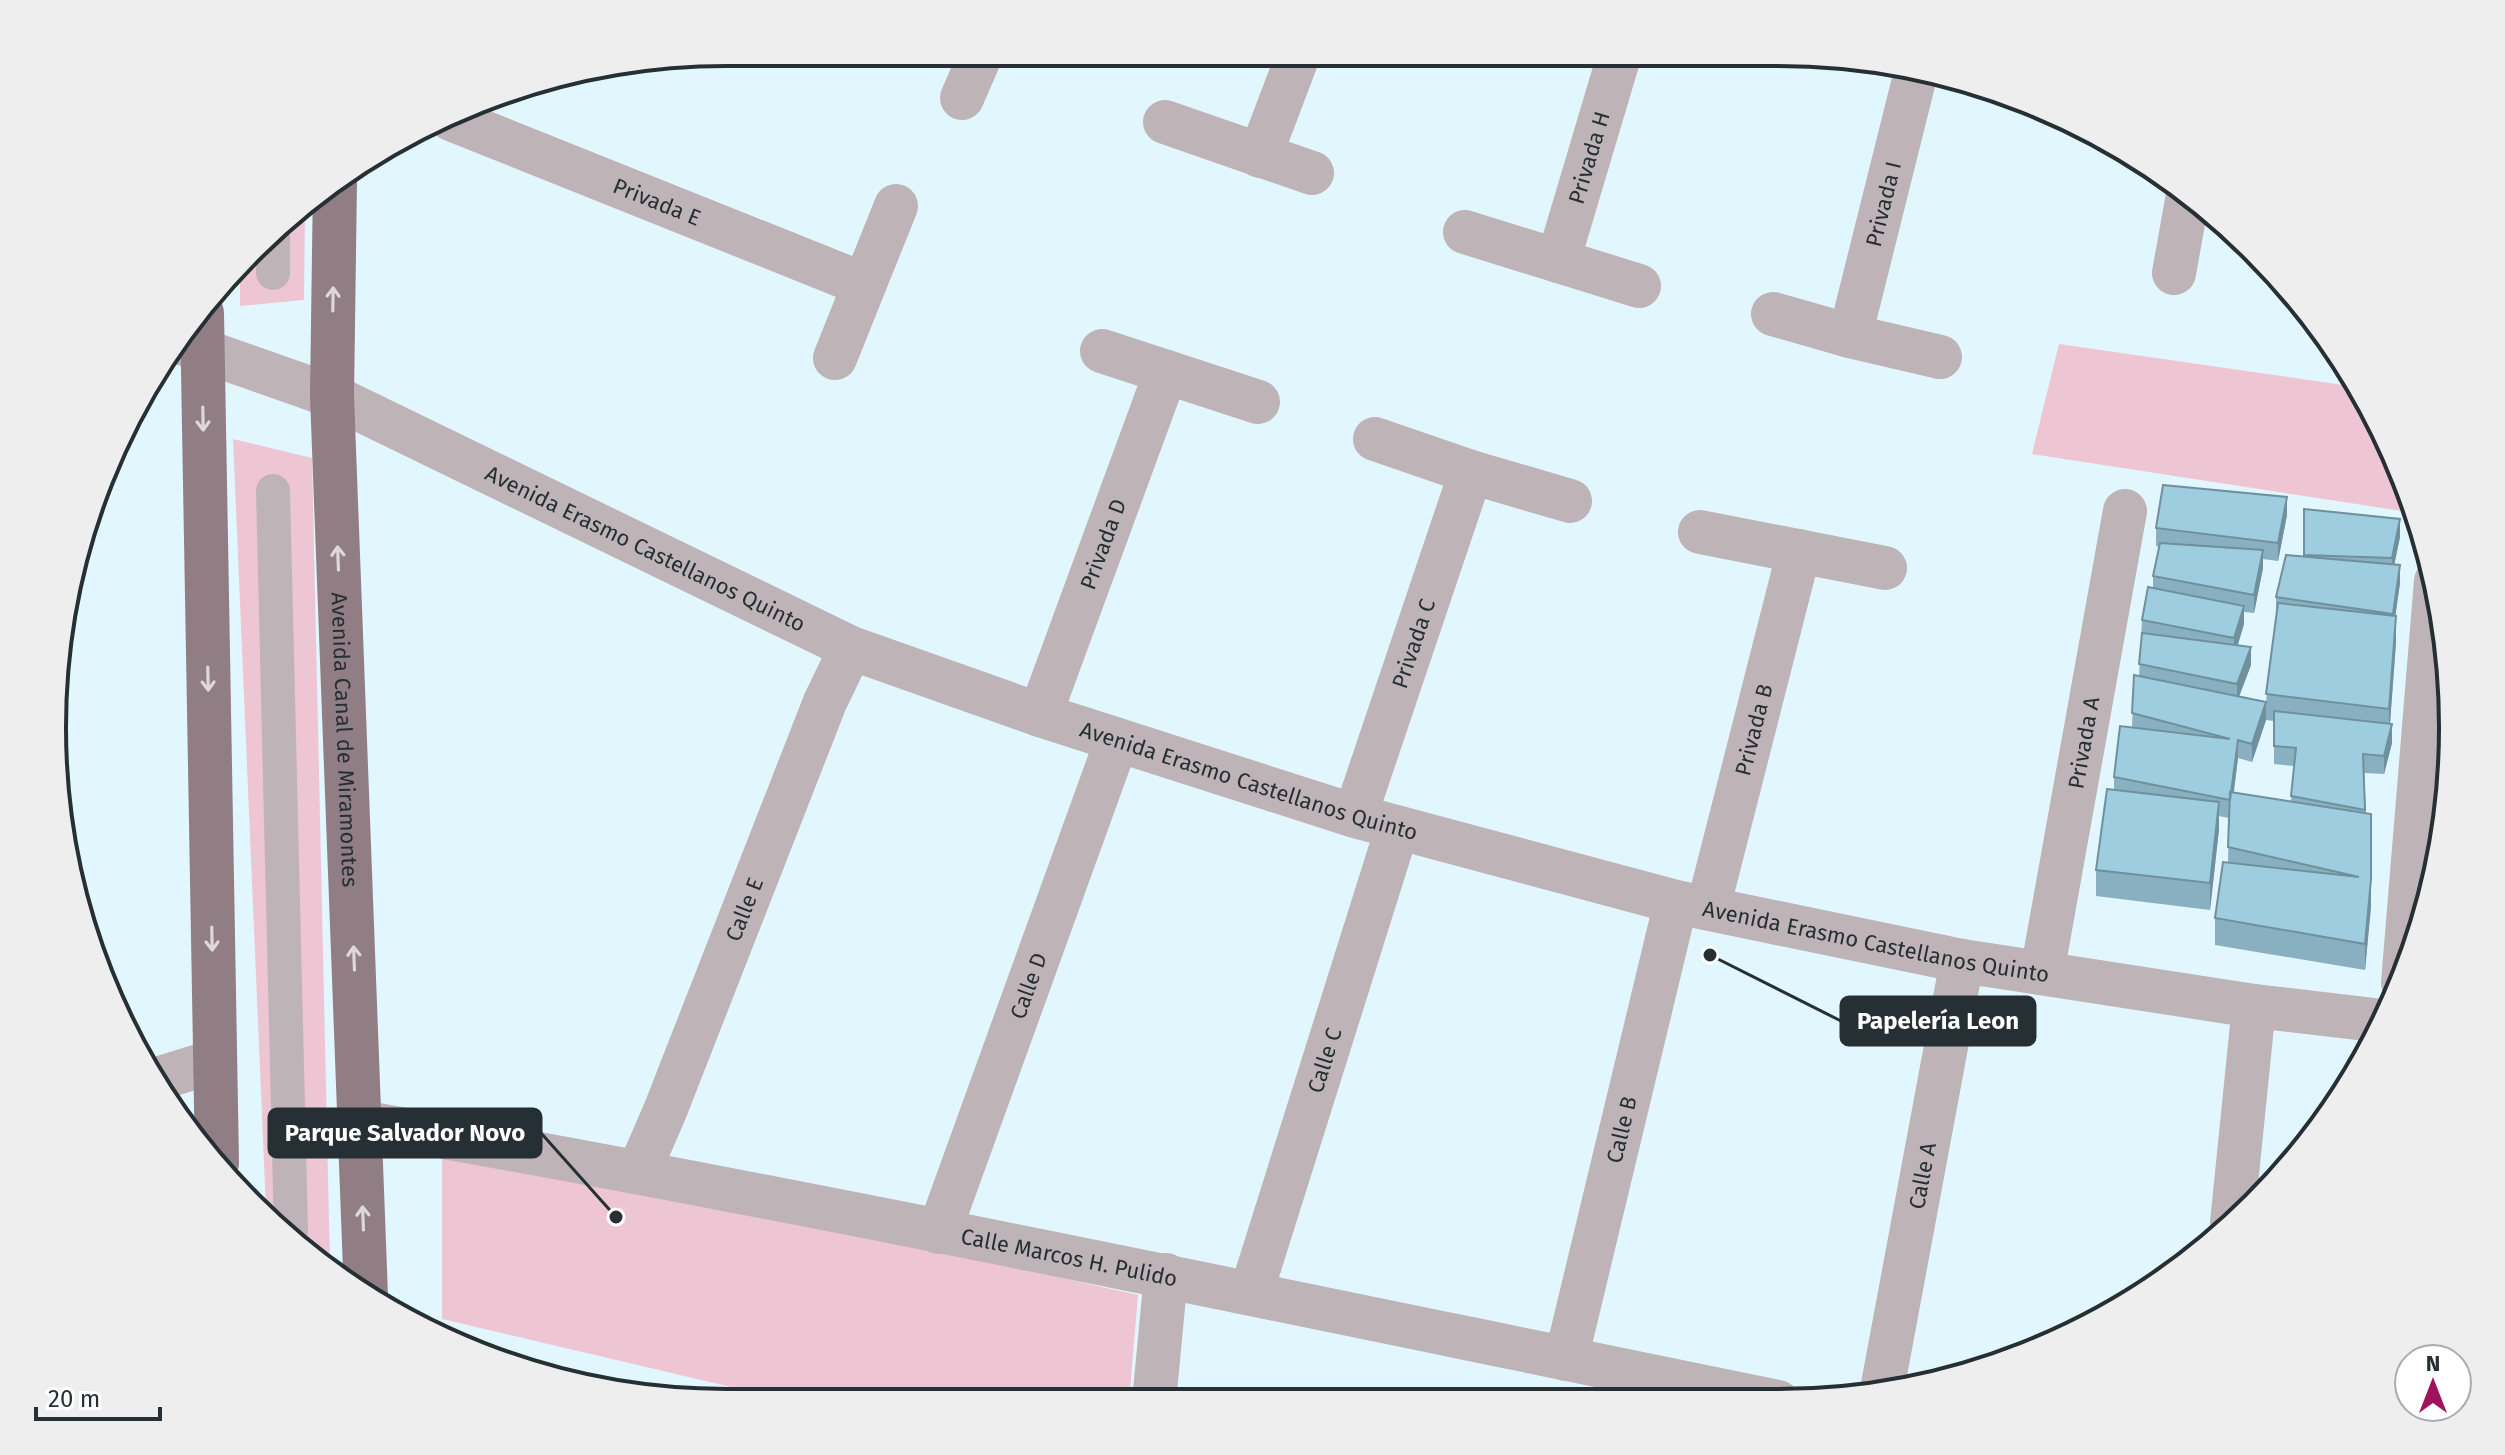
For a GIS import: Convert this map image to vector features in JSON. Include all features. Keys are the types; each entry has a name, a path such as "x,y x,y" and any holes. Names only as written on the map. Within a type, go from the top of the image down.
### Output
{"main road":[{"name":"Avenida Canal de Miramontes","path":"335,196 332,396 365,1281"},
{"path":"194,337 217,1147"}],"street":[{"path":"962,98 976,66"},
{"path":"1260,156 1294,66"},
{"name":"Privada H","path":"1558,261 1616,66"},
{"name":"Privada I","path":"1850,336 1914,81"},
{"path":"1165,122 1312,173"},
{"name":"Privada E","path":"460,123 863,284"},
{"path":"835,358 896,206"},
{"path":"2174,273 2186,208"},
{"path":"1465,232 1639,286"},
{"path":"273,247 273,273"},
{"path":"1773,314 1940,357"},
{"name":"Avenida Erasmo Castellanos Quinto","path":"195,336 332,396 851,648 1040,715 1355,816 1692,905 1962,961 2254,1006 2371,1020"},
{"path":"1102,351 1258,402"},
{"name":"Privada D","path":"1040,715 1166,372"},
{"path":"1375,439 1570,501"},
{"name":"Privada C","path":"1355,816 1471,472"},
{"path":"273,491 291,1225"},
{"name":"Privada A","path":"2042,973 2125,511"},
{"path":"1700,532 1885,568"},
{"name":"Privada B","path":"1692,905 1799,551"},
{"path":"2408,928 2432,633"},
{"name":"Calle E","path":"639,1171 825,702 851,648"},
{"name":"Calle D","path":"939,1232 1117,740"},
{"name":"Calle C","path":"1251,1293 1397,829"},
{"name":"Calle B","path":"1566,1359 1692,905"},
{"name":"Calle A","path":"1884,1380 1962,961"},
{"path":"2234,1206 2254,1006"},
{"path":"166,1076 215,1061"},
{"name":"Calle Marcos H. Pulido","path":"360,1122 639,1171 1166,1275 1714,1389"},
{"path":"1155,1389 1166,1275"}],"shaded area":[{"path":"305,219 304,300 240,306 240,281"},
{"path":"2059,344 2343,385 2371,435 2403,511 2032,454"},
{"path":"233,439 312,458 330,1256 266,1200"},
{"path":"442,1139 1138,1295 1130,1389 740,1389 442,1319"}],"building":[{"path":"2163,485 2287,497 2278,543 2156,528"},
{"path":"2304,509 2400,519 2392,558 2304,555"},
{"path":"2160,543 2263,550 2254,595 2153,576"},
{"path":"2286,555 2400,565 2393,614 2276,597"},
{"path":"2148,587 2244,606 2234,638 2142,620"},
{"path":"2278,603 2396,616 2389,709 2266,694"},
{"path":"2142,633 2251,647 2237,684 2139,664"},
{"path":"2134,675 2266,702 2252,744 2238,740 2230,800 2114,777 2120,726 2230,739 2132,713"},
{"path":"2274,711 2392,724 2384,756 2363,754 2365,810 2291,796 2296,748 2274,746"},
{"path":"2107,789 2219,802 2210,883 2096,870"},
{"path":"2230,792 2371,814 2371,879 2365,944 2215,918 2223,862 2359,877 2228,847"}],"place":[{"name":"Papelería Leon","path":"1710,955"},
{"name":"Parque Salvador Novo","path":"616,1217"}]}
